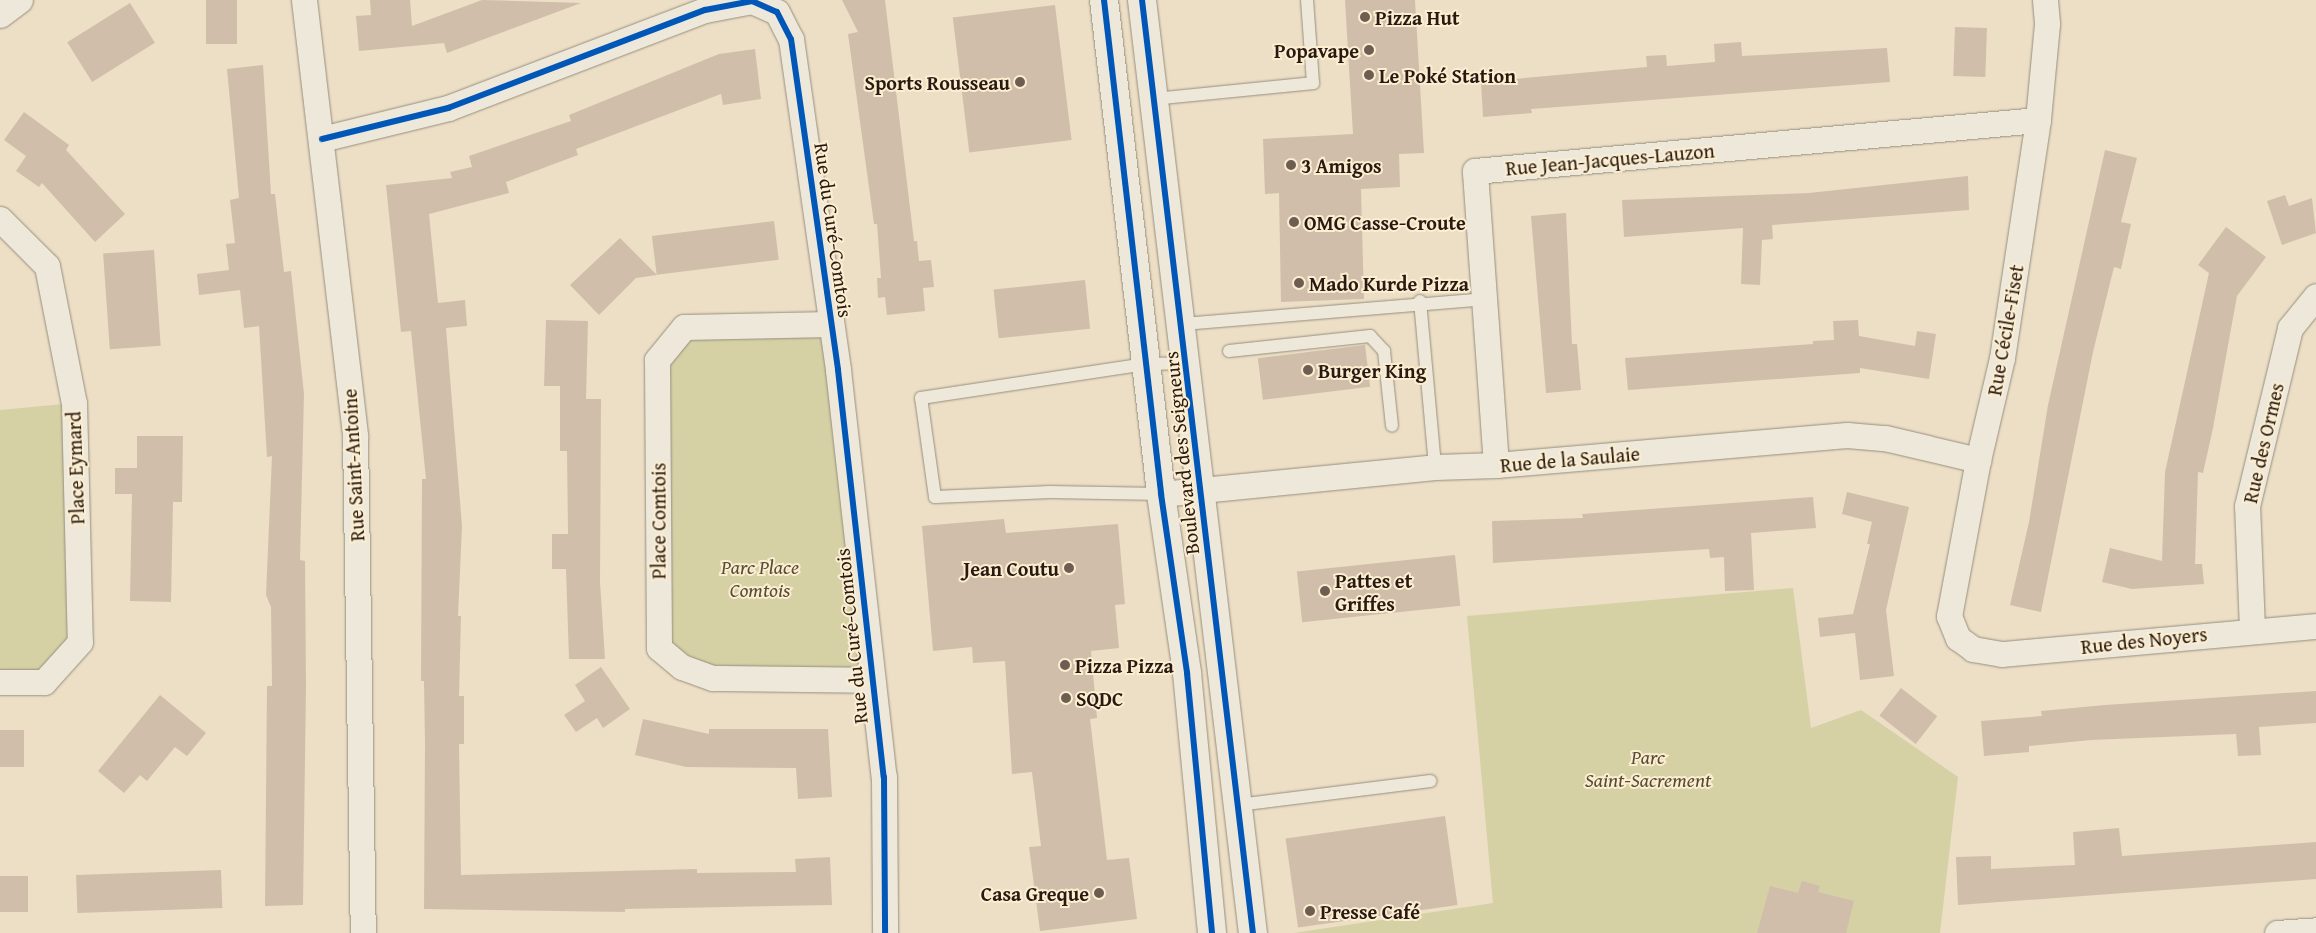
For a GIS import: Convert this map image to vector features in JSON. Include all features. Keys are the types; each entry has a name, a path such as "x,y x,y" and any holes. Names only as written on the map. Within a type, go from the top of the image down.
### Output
{"main road":[{"name":"Boulevard des Seigneurs","path":"1104,0 1161,494 1188,673 1212,933"},
{"name":"Boulevard des Seigneurs","path":"1142,0 1153,99 1188,363 1253,933"}],"street":[{"path":"0,15 20,0"},
{"name":"Rue Saint-Antoine","path":"304,0 356,436 363,933"},
{"name":"Rue Cécile-Fiset","path":"1973,649 1958,638 1949,616 1978,460 2002,358 2038,120 2047,24 2045,0"},
{"name":"Rue du Curé-Comtois","path":"322,139 448,108 705,10 752,1 777,12 790,39 830,324 884,777 885,933"},
{"name":"Rue Jean-Jacques-Lauzon","path":"1496,465 1475,171 2038,120"},
{"name":"Place Eymard","path":"0,218 47,266 74,403 80,642 44,682 0,682"},
{"name":"Rue des Ormes","path":"2252,629 2247,506 2290,328 2316,296"},
{"name":"Place Comtois","path":"830,324 684,327 657,360 658,648 682,667 713,678 872,680"},
{"name":"Rue de la Saulaie","path":"1161,494 1201,488 1435,467 1496,465 1847,435 1885,438 1978,460"},
{"name":"Rue des Noyers","path":"1973,649 2002,654 2252,629 2316,626"},
{"path":"2277,933 2316,930"}],"lane":[{"path":"1153,99 1313,83 1307,0"},
{"path":"1183,324 1420,301 1484,299"},
{"path":"1420,301 1435,467"},
{"path":"1230,351 1370,336 1384,351 1392,426"},
{"path":"1161,494 1050,492 935,497 921,398 1147,364 1188,363"},
{"path":"1238,805 1430,781"}],"green space":[{"name":"Parc Place Comtois","path":"831,324 872,680 713,678 659,648 657,360 684,327"},
{"path":"74,403 80,642 44,682 0,682 0,410"},
{"name":"Parc Saint-Sacrement","path":"1793,588 1811,728 1861,710 1958,777 1940,933 1294,933 1493,903 1467,616"}],"building":[{"path":"206,0 237,0 237,44 206,44"},
{"path":"370,0 410,0 412,26 482,0 581,3 447,53 444,43 359,51 356,16 371,15"},
{"path":"842,0 885,0 914,241 917,241 919,261 931,260 934,287 923,288 925,311 887,315 885,297 878,298 877,278 881,278 877,224 874,224 848,34 858,32"},
{"path":"1345,0 1415,0 1424,153 1399,154 1400,187 1361,189 1364,299 1281,302 1279,193 1265,194 1263,139 1353,134"},
{"path":"130,3 155,43 92,82 67,42"},
{"path":"1055,5 1072,140 969,153 953,18"},
{"path":"1955,27 1987,28 1985,77 1953,76"},
{"path":"1741,42 1742,56 1887,48 1890,82 1531,109 1532,113 1483,117 1481,82 1647,67 1646,56 1666,55 1667,66 1715,62 1714,44"},
{"path":"755,49 761,99 723,105 721,94 576,149 578,155 506,182 509,193 429,214 438,303 465,300 467,326 446,328 462,526 458,616 461,616 459,696 464,696 464,744 459,744 461,875 697,869 697,873 796,872 795,859 830,857 832,905 625,909 625,912 424,909 425,744 424,681 421,681 422,479 426,479 411,331 401,332 386,185 452,178 450,172 472,167 469,156 571,121 569,115 719,54"},
{"path":"263,65 271,194 275,194 284,272 291,271 304,394 300,560 305,561 306,686 303,905 265,906 267,686 272,686 271,607 266,595 272,456 267,457 259,326 244,328 240,290 199,295 197,274 229,270 226,244 235,243 230,200 239,198 227,69"},
{"path":"24,112 69,145 66,150 125,214 95,242 42,183 39,187 16,171 26,156 4,140"},
{"path":"2105,150 2137,158 2121,222 2131,224 2121,269 2114,267 2093,352 2041,612 2010,605 2029,522 2048,405"},
{"path":"1968,176 1969,210 1772,225 1773,239 1762,240 1760,285 1741,284 1743,228 1624,237 1622,200 1809,193"},
{"path":"2285,195 2289,206 2312,198 2316,233 2282,245 2267,201"},
{"path":"1566,213 1572,344 1577,344 1581,390 1546,393 1531,216"},
{"path":"774,221 779,260 657,275 652,236"},
{"path":"2226,227 2266,257 2237,296 2213,428 2203,473 2198,472 2195,564 2202,564 2204,584 2132,589 2102,582 2110,548 2162,561 2165,472 2209,273 2198,265"},
{"path":"620,238 657,275 636,278 599,315 570,285"},
{"path":"154,250 161,346 110,349 103,254"},
{"path":"1085,280 1090,329 999,338 994,290"},
{"path":"546,320 588,321 586,399 601,399 600,582 605,659 569,659 566,569 552,569 552,534 568,534 567,451 560,451 560,386 544,386"},
{"path":"1858,320 1859,336 1915,346 1917,331 1936,334 1929,379 1860,368 1860,373 1628,390 1625,358 1813,344 1813,341 1834,340 1833,321"},
{"path":"1365,345 1370,387 1263,400 1258,358"},
{"path":"137,436 183,436 182,502 173,502 171,602 130,601 132,494 115,494 115,468 137,468"},
{"path":"1847,492 1909,507 1886,610 1894,676 1860,680 1855,633 1820,637 1818,618 1853,614 1870,544 1867,544 1872,522 1842,514"},
{"path":"1813,497 1816,528 1751,533 1754,590 1725,591 1724,557 1710,558 1709,549 1493,563 1492,521 1583,518 1582,514"},
{"path":"1004,519 1006,533 1118,524 1125,604 1115,605 1119,648 1091,651 1097,718 1090,719 1107,860 1129,858 1137,919 1040,931 1029,847 1041,846 1032,772 1012,774 1005,661 973,663 972,647 933,651 922,526"},
{"path":"1455,555 1460,606 1302,622 1297,572"},
{"path":"601,667 630,709 603,728 597,718 576,732 564,715 585,701 575,685"},
{"path":"1901,688 1937,716 1916,744 1879,716"},
{"path":"2316,691 2316,723 2259,727 2261,755 2238,756 2236,734 2091,740 2029,746 2029,752 1984,756 1981,721 2042,716 2041,711 2105,705"},
{"path":"160,695 206,733 187,756 175,747 147,781 140,775 124,793 98,771"},
{"path":"643,719 709,734 709,729 828,729 832,797 798,799 796,768 686,767 635,755"},
{"path":"0,730 24,730 24,767 0,767"},
{"path":"1445,816 1458,905 1298,928 1286,838"},
{"path":"2119,828 2122,856 2316,842 2316,879 1958,905 1956,857 1991,856 1991,869 2075,865 2073,832"},
{"path":"221,870 222,908 77,913 76,875"},
{"path":"0,876 28,876 28,912 0,912"},
{"path":"1802,881 1820,886 1818,892 1854,901 1846,933 1757,933 1770,886 1798,893"}],"cycle path":[{"path":"1104,0 1161,494 1187,673 1212,933"},
{"path":"1142,0 1253,933"},
{"path":"322,139 448,108 705,10 752,1 777,12 791,39 838,370 884,777 885,933"}],"place":[{"name":"Pizza Hut","path":"1365,17"},
{"name":"Popavape","path":"1369,50"},
{"name":"Le Poké Station","path":"1369,75"},
{"name":"Sports Rousseau","path":"1020,82"},
{"name":"3 Amigos","path":"1291,165"},
{"name":"OMG Casse-Croute","path":"1294,222"},
{"name":"Mado Kurde Pizza","path":"1299,283"},
{"name":"Burger King","path":"1308,370"},
{"name":"Jean Coutu","path":"1069,568"},
{"name":"Pattes et Griffes","path":"1325,591"},
{"name":"Pizza Pizza","path":"1065,665"},
{"name":"SQDC","path":"1066,698"},
{"name":"Casa Greque","path":"1099,893"},
{"name":"Presse Café","path":"1310,911"}]}
